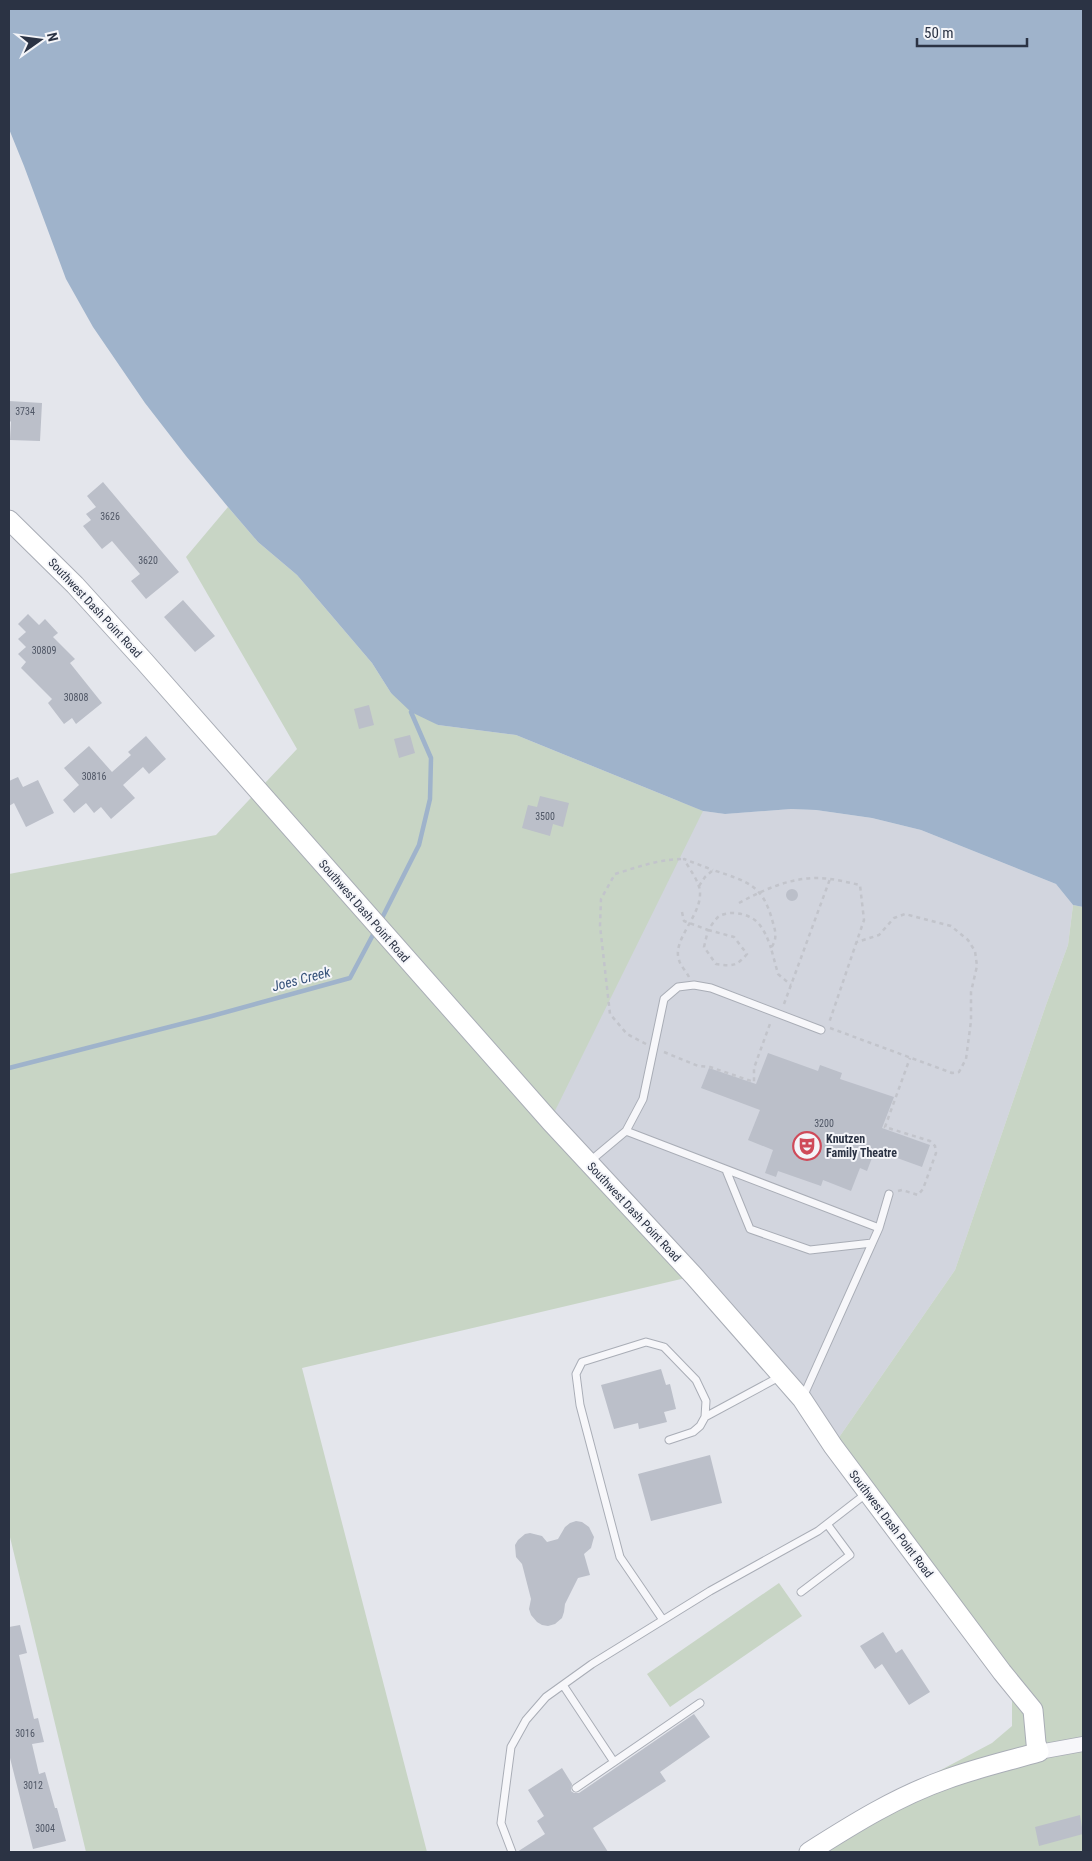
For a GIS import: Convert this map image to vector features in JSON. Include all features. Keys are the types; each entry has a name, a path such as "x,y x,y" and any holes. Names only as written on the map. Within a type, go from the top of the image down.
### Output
{"main road":[{"name":"Southwest Dash Point Road","path":"9,520 75,585 588,1162 694,1276 802,1399 833,1446 1002,1672 1033,1710 1036,1743 1039,1752"},
{"path":"809,1852 852,1824 918,1791 948,1778 1039,1752"}],"street":[{"path":"1039,1752 1083,1744"}],"lane":[{"path":"588,1162 626,1131 643,1098 664,999 678,987 694,985 711,988 821,1030"},
{"path":"626,1131 879,1228"},
{"path":"726,1170 750,1229 810,1250 872,1243"},
{"path":"802,1399 879,1228 890,1194"},
{"path":"663,1620 620,1557 580,1405 576,1374 582,1362 635,1344 646,1342 664,1347 696,1380 706,1401 705,1418 700,1426 693,1432 668,1440"},
{"path":"705,1418 782,1376"},
{"path":"512,1852 501,1823 511,1746 526,1720 541,1703 592,1664 827,1524 868,1493"},
{"path":"801,1592 850,1555 827,1524"},
{"path":"563,1685 614,1762"},
{"path":"576,1788 700,1703"}],"path":[{"path":"684,859 699,886 700,895 691,924 677,948 679,960 694,985"},
{"path":"771,948 776,942 775,929 769,906 760,892 747,882 684,859 651,862 615,874 601,899 600,926 610,1014 627,1034 654,1048 698,1066 710,1067 754,1082 754,1068 791,985 830,879"},
{"path":"699,886 705,877 714,870"},
{"path":"739,903 760,892 790,882 815,878 860,885 864,920 828,1027 952,1073 959,1072 966,1059 971,1021 971,992 977,966 975,952 968,940 951,926 906,914 894,918 879,935 857,942"},
{"path":"682,912 684,921 708,930 734,937 747,954 742,961 733,966 716,964 704,947 708,930 719,917 727,913 741,914 756,920 765,932 778,974 791,985"},
{"path":"890,1194 902,1190 918,1195 923,1189 936,1153 935,1146 930,1141 886,1127 910,1058"}],"shaded area":[{"path":"680,800 703,811 725,814 791,809 816,810 872,818 921,830 1056,884 1073,905 1068,945 955,1270 833,1446 550,1121"}],"green space":[{"path":"228,507 258,542 297,575 372,663 391,693 438,725 516,735 703,811 550,1121 694,1276 302,1368 427,1852 86,1852 9,1533 9,874 216,835 297,749 186,557"},
{"path":"1073,905 1083,907 1083,1852 803,1852 848,1819 992,1743 1012,1726 1012,1694 833,1446 955,1270 1068,945"},
{"path":"779,1583 802,1616 670,1707 647,1674"}],"water":[{"path":"9,9 1083,9 1083,907 1073,905 1056,884 921,830 872,818 816,810 791,809 725,814 703,811 516,735 438,725 411,712 391,693 372,663 297,575 258,542 228,507 145,403 93,327 66,279 9,129"}],"building":[{"path":"9,401 42,403 40,441 10,440"},
{"path":"103,482 179,572 146,599 131,581 140,574 112,541 102,549 83,526 91,520 86,514 96,507 87,496"},
{"path":"183,600 215,636 195,652 164,617"},
{"path":"28,614 39,625 45,619 58,633 53,637 75,659 70,663 102,703 76,724 72,718 64,724 48,703 52,699 21,668 26,662 18,654 26,647 18,639 26,632 18,624"},
{"path":"369,705 374,725 359,729 354,709"},
{"path":"410,735 415,753 399,758 394,739"},
{"path":"146,736 166,759 149,774 143,767 123,785 135,798 111,819 101,807 94,813 86,803 74,813 63,800 79,785 64,768 89,746 112,772 131,755 128,752"},
{"path":"18,777 23,787 38,780 54,813 26,827 14,803 9,806 9,781"},
{"path":"540,796 569,803 563,827 553,824 550,836 522,828 528,805 537,807"},
{"path":"792,889 798,895 792,901 786,895"},
{"path":"768,1053 818,1071 820,1065 842,1073 840,1079 894,1097 882,1128 930,1145 922,1167 875,1150 867,1171 860,1168 851,1191 823,1180 821,1186 778,1171 776,1177 765,1173 773,1150 748,1140 760,1110 701,1088 709,1068 756,1084"},
{"path":"661,1369 666,1385 670,1384 676,1409 664,1412 667,1422 639,1429 638,1423 614,1429 601,1385"},
{"path":"710,1455 722,1503 651,1521 638,1474"},
{"path":"576,1521 582,1522 589,1527 594,1537 591,1548 584,1554 590,1575 578,1578 565,1604 562,1618 555,1624 542,1625 531,1615 529,1609 531,1599 522,1564 516,1557 515,1545 525,1534 530,1533 542,1536 547,1542 558,1539 565,1527"},
{"path":"20,1625 27,1653 19,1655 34,1719 38,1718 44,1742 32,1744 39,1774 45,1772 66,1841 33,1849 9,1754 9,1627"},
{"path":"883,1632 896,1653 902,1649 930,1692 909,1705 882,1664 875,1669 860,1646"},
{"path":"694,1714 710,1737 660,1772 666,1781 593,1828 608,1852 517,1852 545,1834 537,1821 544,1816 528,1790 562,1768 572,1784 571,1791 579,1793"},
{"path":"1080,1815 1083,1834 1039,1846 1035,1827"}],"waterway":[{"name":"Joes Creek","path":"380,922 419,845 430,799 431,758 411,712"},
{"name":"Joes Creek","path":"9,1068 212,1016 350,978 375,931"}],"place":[{"name":"Knutzen Family Theatre","path":"807,1146"}]}
